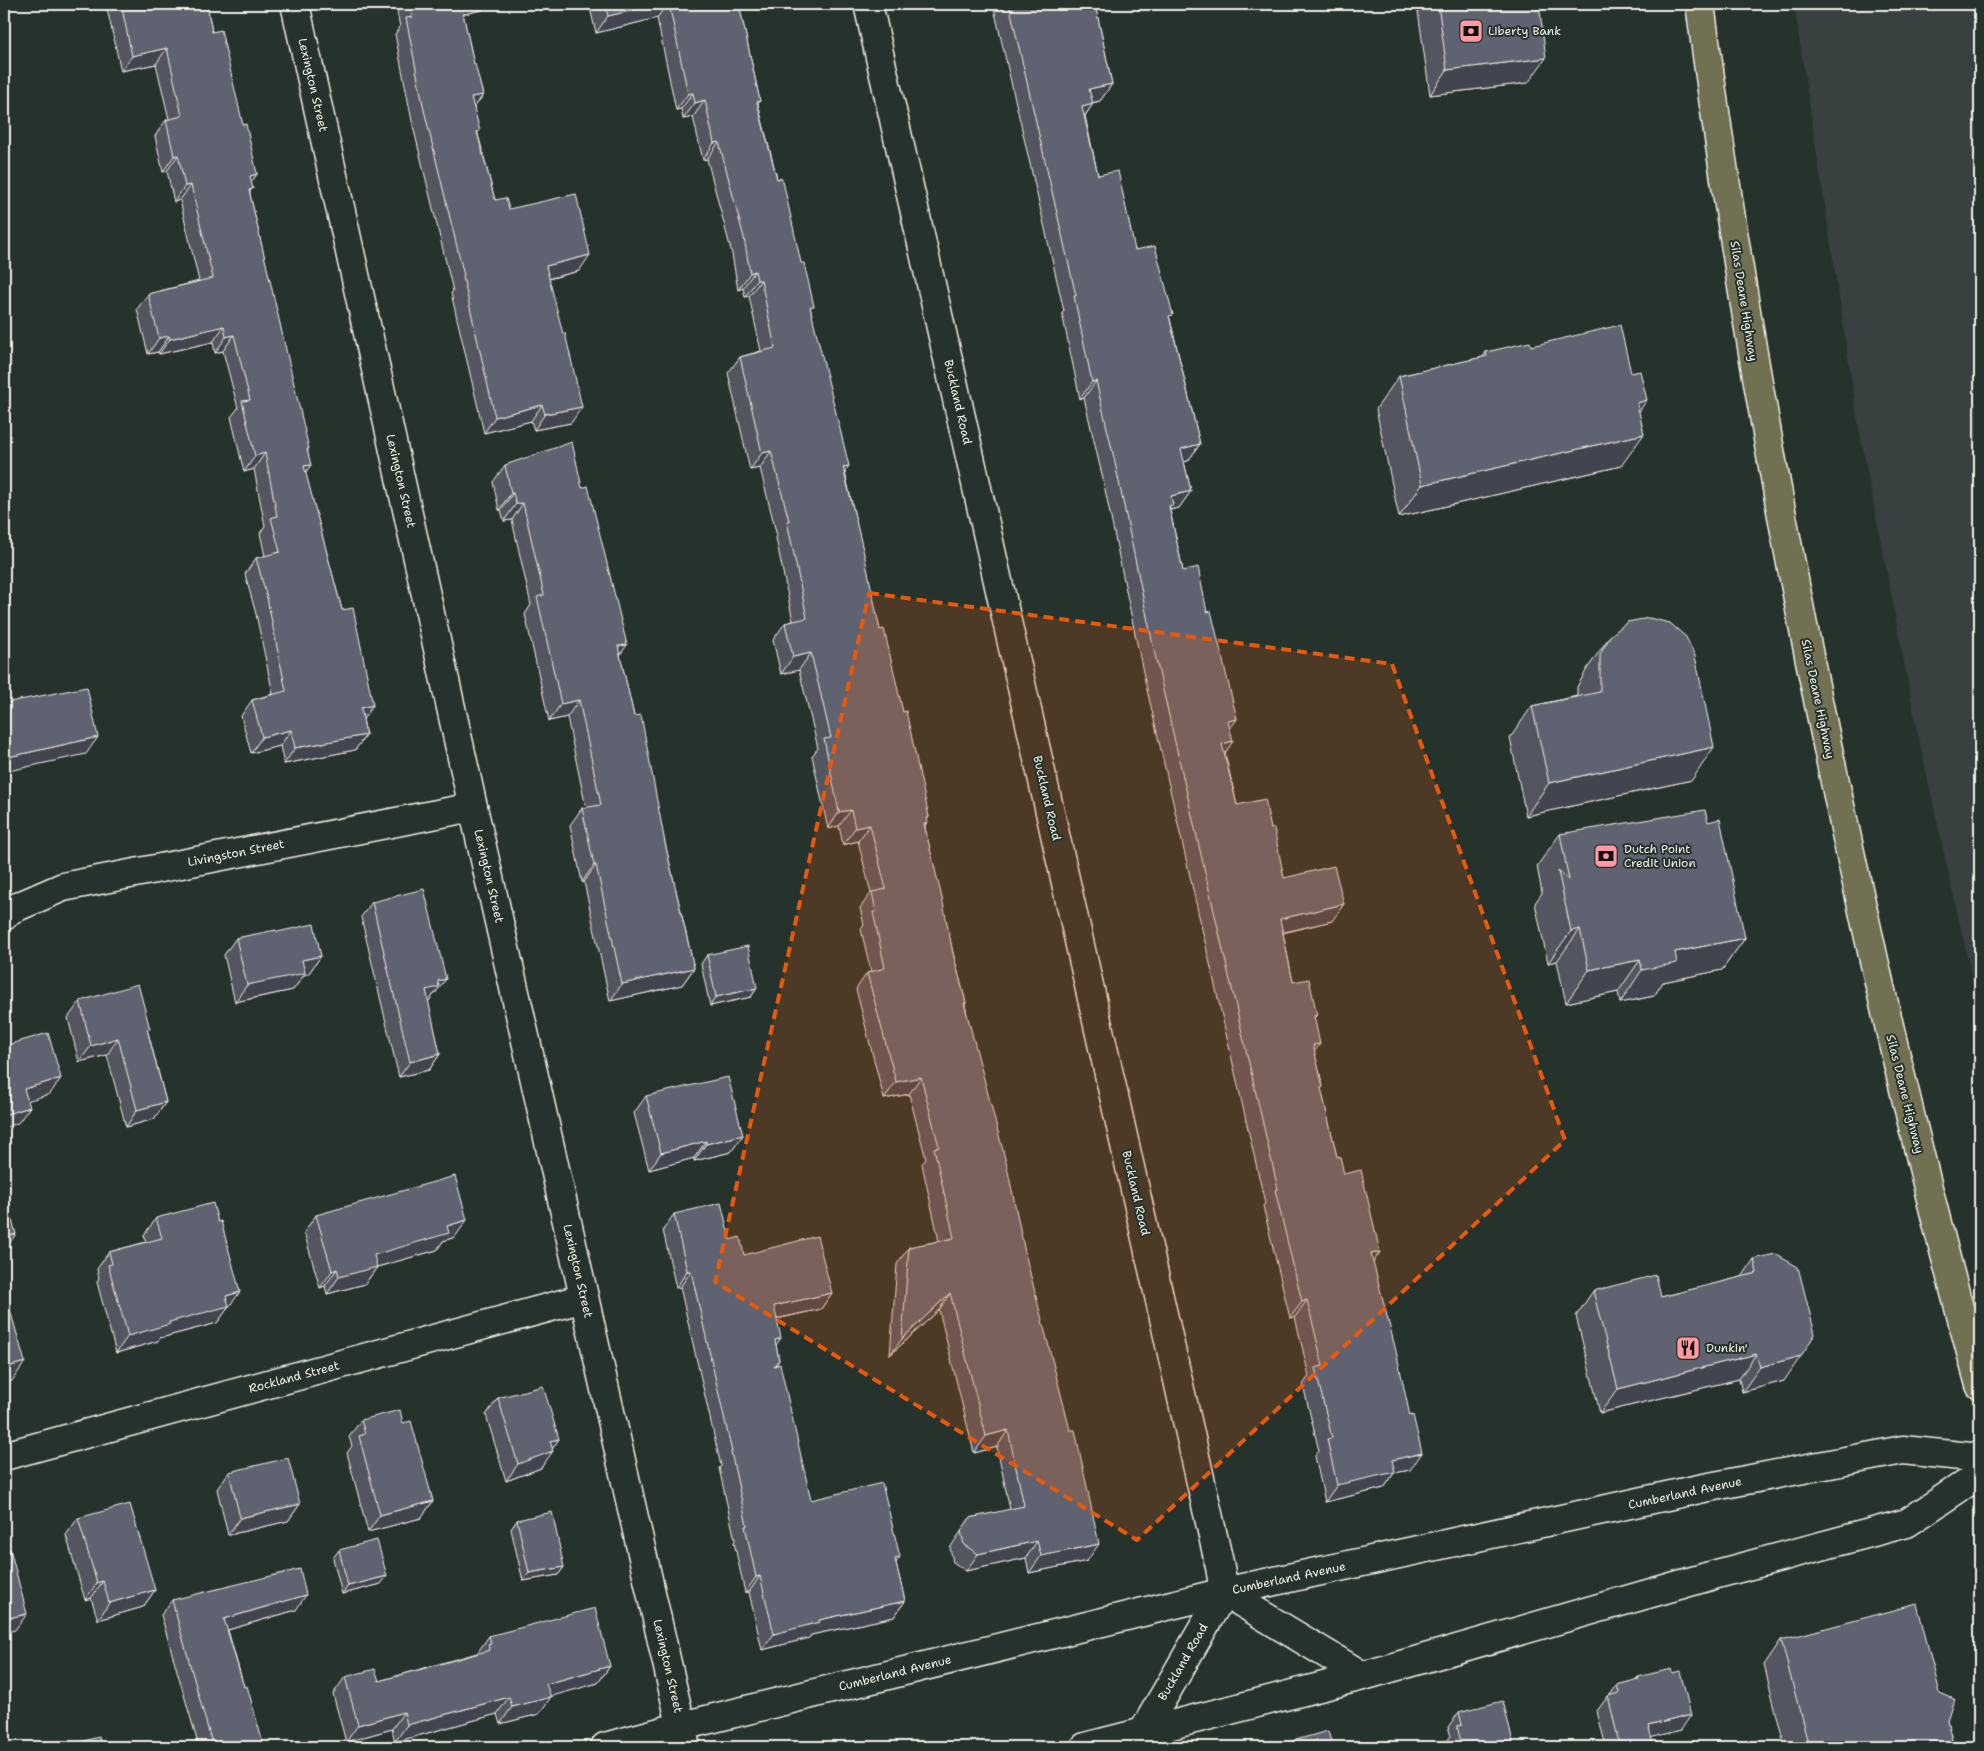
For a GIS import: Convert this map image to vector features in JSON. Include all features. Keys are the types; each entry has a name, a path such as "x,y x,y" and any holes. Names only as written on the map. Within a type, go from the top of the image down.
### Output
{"main road":[{"name":"Silas Deane Highway","path":"1700,4 1734,243 1760,399 1815,687 1894,1051 1933,1211 1980,1385"}],"street":[{"name":"Lexington Street","path":"295,4 473,807 684,1736"},
{"name":"Buckland Road","path":"868,4 1220,1567 1224,1592 1143,1732"},
{"name":"Livingston Street","path":"4,916 10,910 63,887 473,807"},
{"name":"Rockland Street","path":"4,1456 584,1298"},
{"name":"Cumberland Avenue","path":"605,1747 684,1736 1224,1592 1699,1489 1903,1450 1980,1458"},
{"path":"1084,1747 1363,1676 1717,1574 1907,1523 1980,1474"},
{"path":"1224,1592 1363,1676"}],"highlighted area":[{"path":"869,593 1392,664 1565,1140 1137,1540 715,1282"}],"shaded area":[{"path":"1794,4 1980,4 1980,1015 1919,740 1859,428"}],"building":[{"path":"121,4 207,4 212,32 221,30 243,125 246,124 257,174 250,176 253,189 249,190 309,449 307,449 311,465 304,466 342,610 353,608 373,705 361,708 366,735 295,748 291,730 262,737 252,700 286,691 267,598 256,558 280,552 271,518 277,516 265,453 255,456 242,401 250,400 234,335 226,337 224,326 170,339 169,336 159,338 148,294 213,278 191,185 185,186 178,155 174,156 166,120 182,116 167,48 132,56"},
{"path":"410,4 461,4 483,95 471,97 480,131 477,132 495,200 506,198 509,209 576,194 590,255 546,266 563,334 565,333 582,407 545,414 542,405 495,417 464,276 424,110 406,18 412,17"},
{"path":"605,4 659,4 608,16"},
{"path":"669,4 739,4 760,101 757,102 777,179 781,178 783,181 801,263 804,263 814,306 810,307 849,466 843,467 880,630 884,629 903,712 906,711 929,817 927,818 928,823 924,824 966,1003 964,1003 1006,1162 1026,1257 1070,1430 1075,1430 1099,1544 1041,1556 1037,1541 978,1554 964,1545 961,1531 970,1518 1024,1506 1008,1430 986,1436 950,1293 902,1339 909,1247 954,1238 934,1148 939,1147 921,1077 896,1082 867,973 885,968 873,912 876,912 872,892 886,889 870,825 855,828 851,810 839,812 824,739 831,738 811,653 793,657 785,623 807,618 787,521 789,521 771,451 762,453 740,357 775,348 761,280 757,280 755,271 750,273 744,238 719,142 714,143 705,100 695,103 693,93 688,94"},
{"path":"1009,4 1095,4 1112,84 1089,89 1093,104 1082,107 1098,175 1118,171 1135,250 1155,246 1173,315 1169,316 1200,444 1181,449 1191,491 1171,496 1173,505 1169,506 1183,571 1198,567 1207,612 1211,611 1237,719 1228,721 1233,741 1222,744 1237,805 1265,799 1271,829 1274,828 1284,878 1334,866 1344,904 1280,919 1293,982 1309,979 1317,1015 1314,1016 1320,1044 1313,1045 1337,1157 1340,1156 1344,1174 1361,1170 1380,1252 1371,1254 1396,1351 1410,1416 1413,1415 1422,1453 1392,1460 1395,1472 1337,1485 1327,1439 1332,1438 1315,1368 1323,1366 1307,1300 1302,1302 1275,1190 1278,1189 1155,655 1114,458 1096,381 1092,382 1074,296 1076,296"},
{"path":"1438,4 1539,4 1546,58 1447,70"},
{"path":"1620,325 1631,373 1640,371 1647,400 1637,403 1644,434 1422,485 1399,376 1487,356 1486,352 1530,342 1531,346"},
{"path":"572,442 582,488 588,486 627,645 618,646 634,716 641,715 665,843 694,968 622,984 582,808 601,805 579,700 561,704 537,597 544,595 523,503 516,504 513,493 511,493 505,465"},
{"path":"1649,618 1670,623 1686,637 1695,656 1714,747 1549,783 1532,706 1600,692 1600,655 1610,636 1627,622"},
{"path":"87,687 98,737 4,758 4,703"},
{"path":"1705,810 1708,822 1720,819 1745,938 1675,952 1677,963 1642,970 1640,960 1589,970 1580,929 1571,931 1558,871 1569,880 1560,834"},
{"path":"424,889 446,979 438,981 439,987 426,990 440,1054 410,1062 372,902"},
{"path":"314,924 321,956 302,960 305,973 247,985 236,938"},
{"path":"748,946 757,988 716,997 707,955"},
{"path":"138,984 150,1029 147,1029 166,1102 137,1110 118,1038 91,1046 80,1001"},
{"path":"48,1033 61,1078 24,1089 30,1107 4,1115 4,1046"},
{"path":"728,1077 743,1135 706,1144 706,1141 661,1153 646,1096"},
{"path":"455,1176 467,1220 447,1226 449,1233 374,1255 377,1267 339,1277 337,1269 332,1271 316,1215"},
{"path":"4,1196 16,1234 4,1237"},
{"path":"213,1203 218,1222 221,1221 240,1292 226,1296 229,1306 169,1322 170,1324 128,1336 108,1265 112,1264 109,1252 162,1238 156,1218"},
{"path":"721,1203 730,1240 740,1237 744,1255 817,1236 832,1293 774,1306 781,1338 775,1340 779,1360 774,1366 780,1364 811,1500 882,1483 900,1557 895,1559 905,1601 819,1620 820,1622 774,1634 760,1576 756,1577 732,1452 691,1271 687,1271 674,1214"},
{"path":"1775,1254 1798,1267 1815,1334 1801,1356 1760,1367 1756,1354 1618,1389 1593,1291 1656,1275 1661,1297 1757,1273 1754,1259"},
{"path":"4,1289 25,1362 4,1368"},
{"path":"543,1386 559,1439 550,1441 553,1451 518,1464 498,1398"},
{"path":"400,1410 403,1423 411,1421 433,1501 380,1515 359,1436 365,1434 361,1420"},
{"path":"288,1458 300,1504 240,1518 229,1472"},
{"path":"130,1504 155,1590 109,1603 103,1581 97,1583 78,1518"},
{"path":"552,1512 564,1567 529,1573 517,1520"},
{"path":"377,1540 387,1576 348,1586 339,1550"},
{"path":"10,1549 27,1614 4,1619 4,1550"},
{"path":"300,1569 306,1595 224,1619 244,1687 247,1686 264,1747 213,1747 172,1600"},
{"path":"1917,1604 1940,1693 1954,1699 1947,1720 1954,1747 1809,1747 1781,1640"},
{"path":"595,1608 610,1666 546,1684 551,1697 512,1707 509,1697 407,1725 404,1712 358,1725 345,1677 375,1669 379,1681 490,1650 488,1645 491,1644 489,1636"},
{"path":"1671,1669 1672,1673 1680,1671 1691,1715 1648,1726 1654,1747 1620,1747 1608,1696 1619,1693 1617,1685 1639,1679 1638,1677"},
{"path":"1503,1701 1514,1747 1462,1747 1457,1726 1462,1725 1459,1712"},
{"path":"1328,1731 1332,1745 1336,1743 1337,1747 1286,1747 1285,1743"},
{"path":"99,1737 102,1747 61,1747"}],"place":[{"name":"Liberty Bank","path":"1471,31"},
{"name":"Dutch Point Credit Union","path":"1606,856"},
{"name":"Dunkin'","path":"1688,1348"}]}
